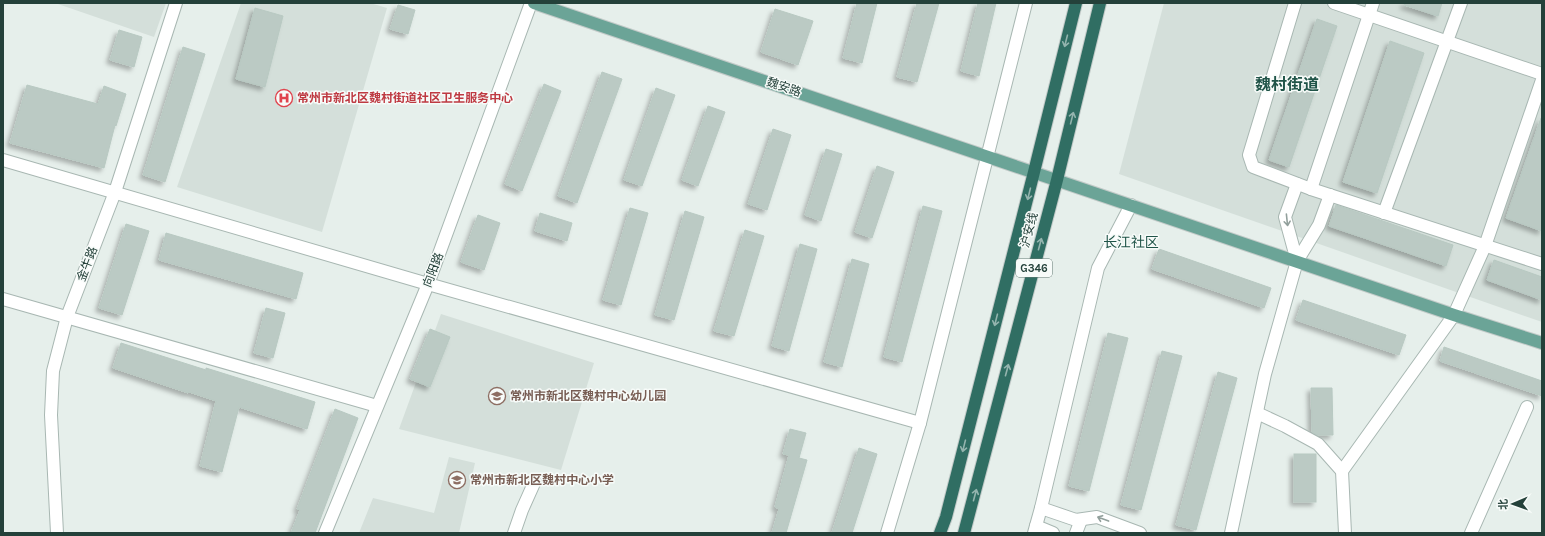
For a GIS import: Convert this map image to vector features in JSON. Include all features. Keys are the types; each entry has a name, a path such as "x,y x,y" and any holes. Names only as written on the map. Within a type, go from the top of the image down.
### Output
{"highway":[{"name":"沪安线","path":"940,533 946,517 1076,3"},
{"name":"沪安线","path":"964,533 1057,180 1100,3"}],"main road":[{"name":"魏安路","path":"533,3 1454,315 1542,343"}],"street":[{"name":"金牛路","path":"57,533 51,415 53,371 67,317 114,192 176,3"},
{"name":"向阳路","path":"325,533 428,284 533,3"},
{"path":"887,533 920,423 1026,3"},
{"path":"1295,3 1249,155 1253,167 1311,189 1542,264"},
{"path":"1334,3 1542,74"},
{"path":"1311,189 1373,3"},
{"path":"1384,213 1461,3"},
{"path":"1345,533 1342,471 1454,315 1485,246 1542,80"},
{"path":"3,160 428,284 920,423"},
{"path":"1297,184 1285,217 1297,261"},
{"path":"1231,533 1265,374 1297,261 1319,225 1330,195"},
{"path":"1053,533 1035,530 1098,268 1131,205"},
{"path":"3,299 377,406"},
{"path":"1471,533 1527,407"},
{"path":"1257,414 1285,426 1318,444 1342,471"},
{"path":"514,533 535,481"},
{"path":"1041,508 1076,520 1097,516 1140,533"},
{"path":"1076,533 1081,520"}],"shaded area":[{"path":"55,3 166,3 154,37"},
{"name":"常州市新北区魏村街道社区卫生服务中心","path":"241,3 370,3 387,8 322,232 177,187"},
{"path":"1164,3 1542,3 1542,322 1119,174"},
{"name":"常州市新北区魏村中心幼儿园","path":"441,314 594,363 561,470 399,429"},
{"name":"常州市新北区魏村中心小学","path":"449,457 475,463 459,533 359,533 373,498 434,513"}],"building":[{"path":"857,3 877,3 862,63 843,58"},
{"path":"917,3 939,3 917,82 897,77"},
{"path":"978,3 996,3 979,76 961,71"},
{"path":"1404,3 1442,3 1438,16 1404,5"},
{"path":"398,5 415,10 408,34 390,29"},
{"path":"255,8 283,16 265,87 236,79"},
{"path":"775,9 813,21 798,65 761,52"},
{"path":"1317,19 1337,26 1289,167 1269,160"},
{"path":"119,30 142,37 134,67 110,60"},
{"path":"1390,41 1424,53 1377,193 1343,182"},
{"path":"183,47 205,54 165,182 143,175"},
{"path":"602,72 622,79 577,203 558,196"},
{"path":"544,84 561,91 522,191 505,184"},
{"path":"27,85 98,104 104,86 126,94 116,126 115,125 104,168 10,143"},
{"path":"656,88 675,95 642,186 624,180"},
{"path":"708,106 725,112 698,186 682,180"},
{"path":"1541,118 1542,119 1542,231 1506,218"},
{"path":"773,129 791,135 767,210 748,204"},
{"path":"826,149 842,154 821,221 805,215"},
{"path":"877,166 894,172 872,238 855,232"},
{"path":"1336,205 1453,245 1446,266 1329,226"},
{"path":"923,206 942,211 902,362 884,357"},
{"path":"630,208 648,213 621,305 603,300"},
{"path":"685,211 704,217 674,320 655,315"},
{"path":"540,213 572,223 567,241 535,231"},
{"path":"478,215 500,223 484,270 461,262"},
{"path":"126,224 149,231 122,315 99,308"},
{"path":"745,230 764,236 734,336 714,331"},
{"path":"166,233 303,273 296,299 159,260"},
{"path":"800,244 817,249 789,351 772,346"},
{"path":"1159,249 1271,288 1264,308 1152,269"},
{"path":"852,259 869,264 842,367 824,362"},
{"path":"1494,260 1542,277 1542,300 1487,280"},
{"path":"1303,300 1406,335 1399,355 1296,320"},
{"path":"266,308 285,313 273,358 254,353"},
{"path":"430,329 450,337 430,387 410,379"},
{"path":"1108,333 1128,338 1089,491 1069,486"},
{"path":"121,343 315,402 307,429 239,407 222,472 200,466 216,401 113,368"},
{"path":"1444,347 1542,381 1542,396 1440,361"},
{"path":"1162,351 1182,356 1141,510 1121,505"},
{"path":"1218,372 1237,378 1196,530 1176,525"},
{"path":"1311,388 1332,388 1333,435 1317,435 1312,432"},
{"path":"335,409 358,418 315,533 291,533 300,510 297,509"},
{"path":"790,429 806,433 799,458 807,460 786,533 772,533 779,509 775,507 789,455 783,454"},
{"path":"859,448 877,454 852,533 832,533"},
{"path":"1294,454 1316,454 1316,502 1294,502"}],"place":[{"name":"常州市新北区魏村街道社区卫生服务中心","path":"284,98"},
{"name":"常州市新北区魏村中心幼儿园","path":"497,396"},
{"name":"常州市新北区魏村中心小学","path":"457,480"}],"district":[{"name":"魏村街道","path":"1287,84"},
{"name":"长江社区","path":"1131,242"}]}
